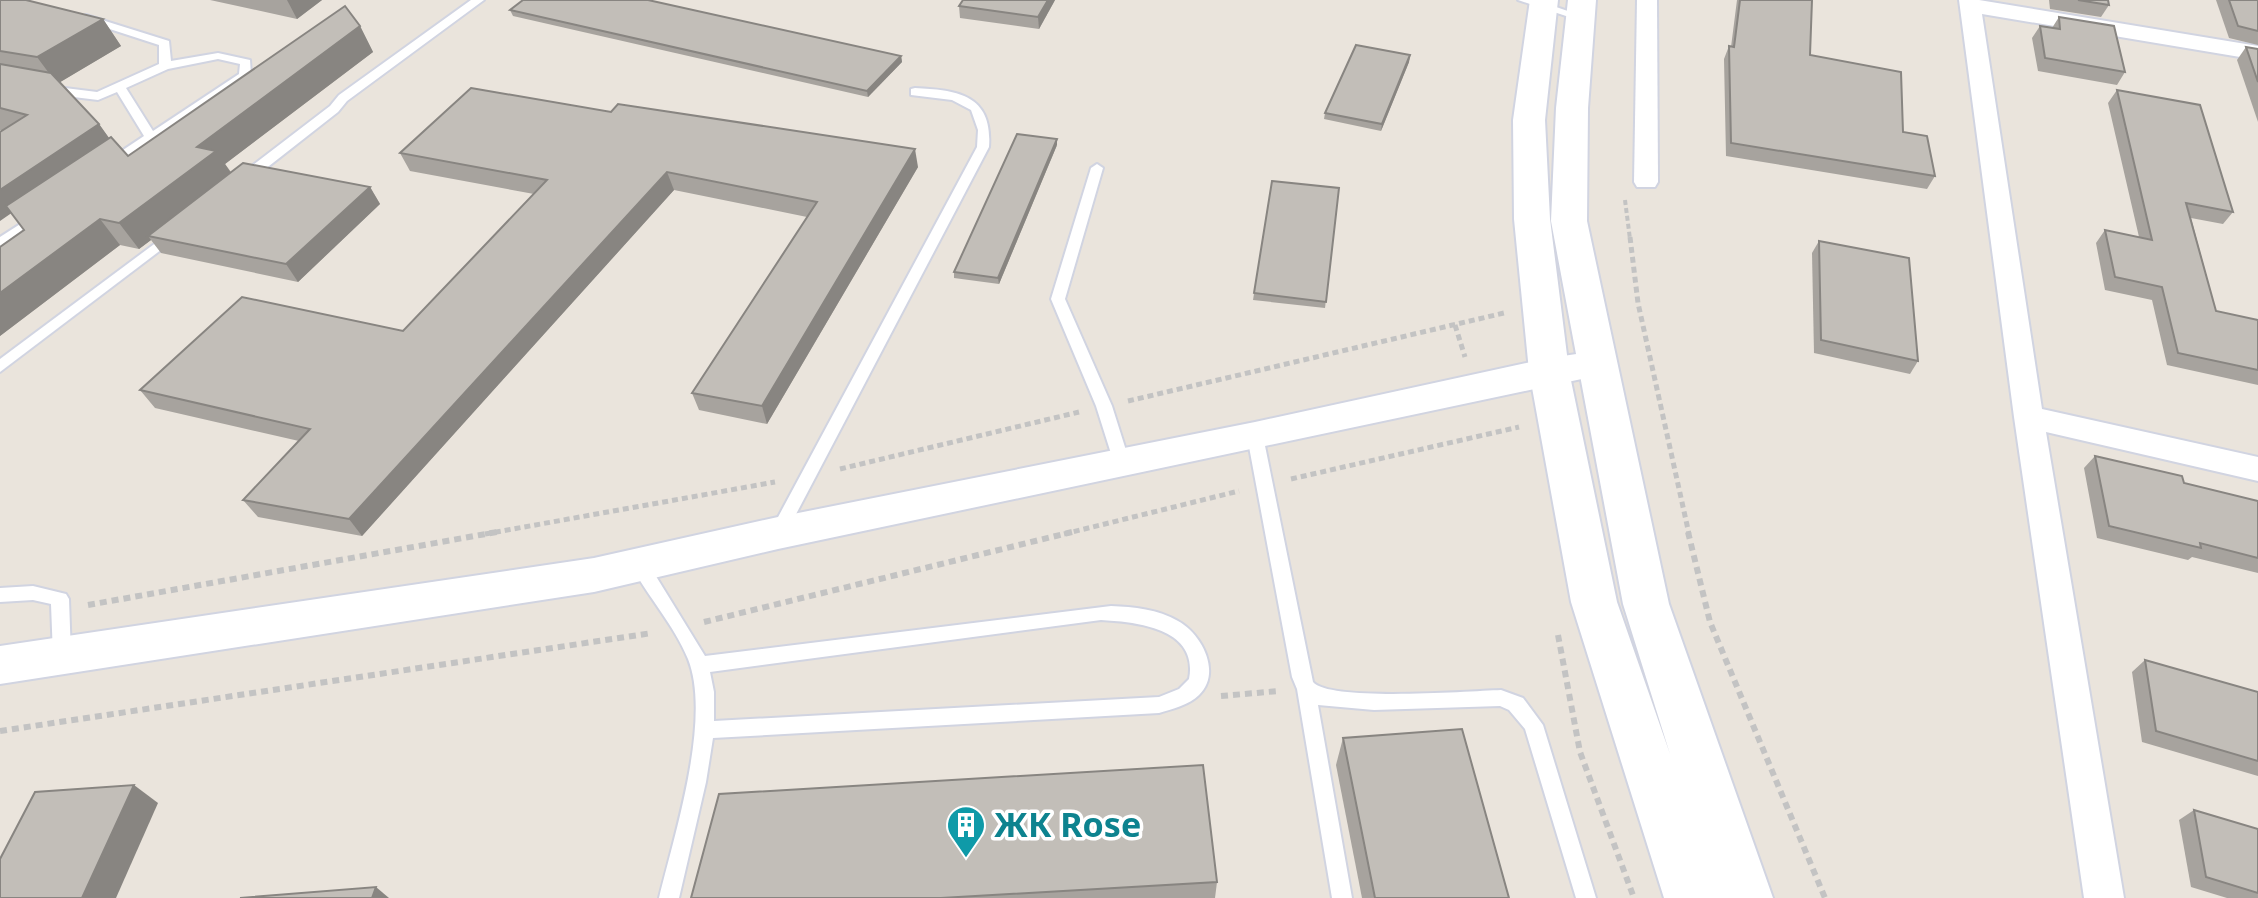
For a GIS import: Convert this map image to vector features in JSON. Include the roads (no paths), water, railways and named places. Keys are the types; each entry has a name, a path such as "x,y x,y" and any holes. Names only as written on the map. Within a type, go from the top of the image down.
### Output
{"main road":[{"path":"1554,5 1529,120 1532,219 1549,371 1594,602 1692,898"},
{"path":"1554,5 1569,221 1646,604 1745,898"}],"street":[{"path":"1646,182 1647,0"},
{"path":"2104,898 2029,417 1970,3 2258,53"},
{"path":"0,665 594,575 778,533 1255,436 1549,371 1597,364"},
{"path":"2029,417 2258,469"}],"lane":[{"path":"235,186 334,109 343,98 478,0"},
{"path":"79,15 165,43 165,66"},
{"path":"29,88 98,96 165,66 218,56 246,62 245,75 100,172"},
{"path":"120,87 151,137"},
{"path":"778,533 983,147 985,127 973,105 961,96 915,92"},
{"path":"1097,168 1058,299 1104,406 1122,463"},
{"path":"0,243 50,207"},
{"path":"0,367 186,224"},
{"path":"1255,436 1301,677 1306,689 1342,898"},
{"path":"640,565 699,665 705,698 701,758 669,898"},
{"path":"0,595 33,593 60,599 62,656"},
{"path":"699,665 1101,613 1140,614 1179,630 1197,655 1202,672 1196,688 1180,699 1159,705 702,730"},
{"path":"1306,689 1317,698 1501,698 1516,704 1533,725 1586,898"}],"place":[{"name":"ЖК Rose","path":"966,859"}]}
